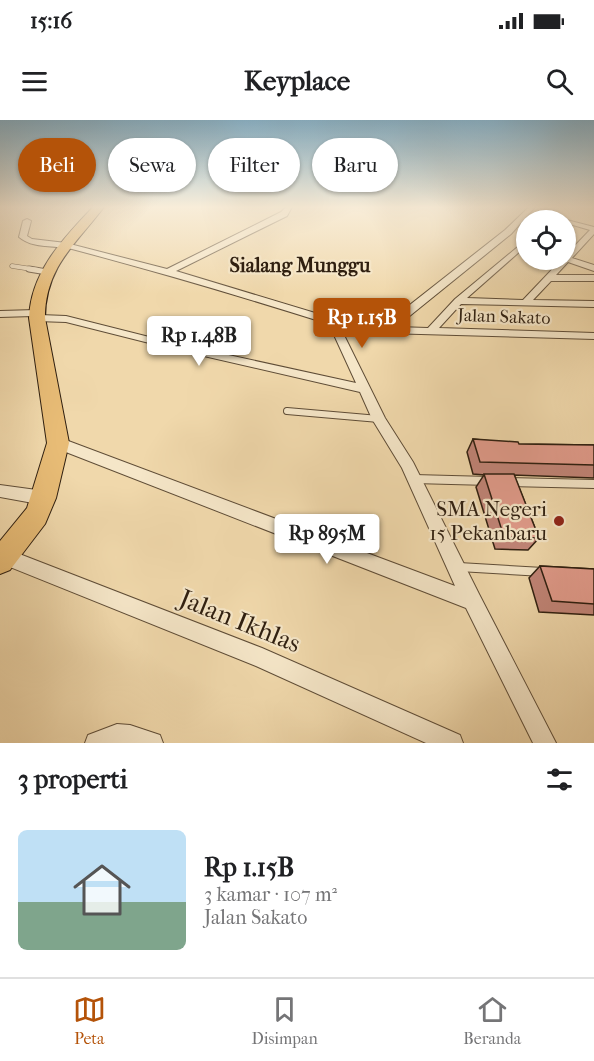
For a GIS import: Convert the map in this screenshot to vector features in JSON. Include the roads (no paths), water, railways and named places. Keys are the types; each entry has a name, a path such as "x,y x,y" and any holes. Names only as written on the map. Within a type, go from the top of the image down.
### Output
{"main road":[{"path":"2,559 36,516 44,498 58,443 36,316 38,297 47,272 74,236"}],"street":[{"name":"Jalan Sakato","path":"23,236 24,239 66,245 166,272 333,322 385,330 594,336"},
{"path":"166,272 239,236"},
{"path":"385,330 503,236"},
{"path":"576,249 588,236"},
{"path":"582,243 594,247"},
{"path":"431,331 458,301 516,251"},
{"path":"576,262 594,268"},
{"path":"525,303 557,270"},
{"path":"549,278 594,278"},
{"path":"458,301 594,304"},
{"path":"0,314 66,319 169,345 366,389"},
{"path":"333,322 379,419 414,479 472,601 545,743"},
{"path":"58,443 472,601"},
{"path":"0,491 44,498"},
{"name":"Jalan Ikhlas","path":"2,559 262,658 452,743"},
{"path":"96,743 108,736 122,733 152,743"}],"lane":[{"path":"12,267 47,272"},
{"path":"286,411 379,419"},
{"path":"414,479 594,484"},
{"path":"456,567 548,573"}],"place":[{"name":"SMA Negeri 15 Pekanbaru","path":"559,521"}],"district":[{"name":"Sialang Munggu","path":"300,265"}]}
